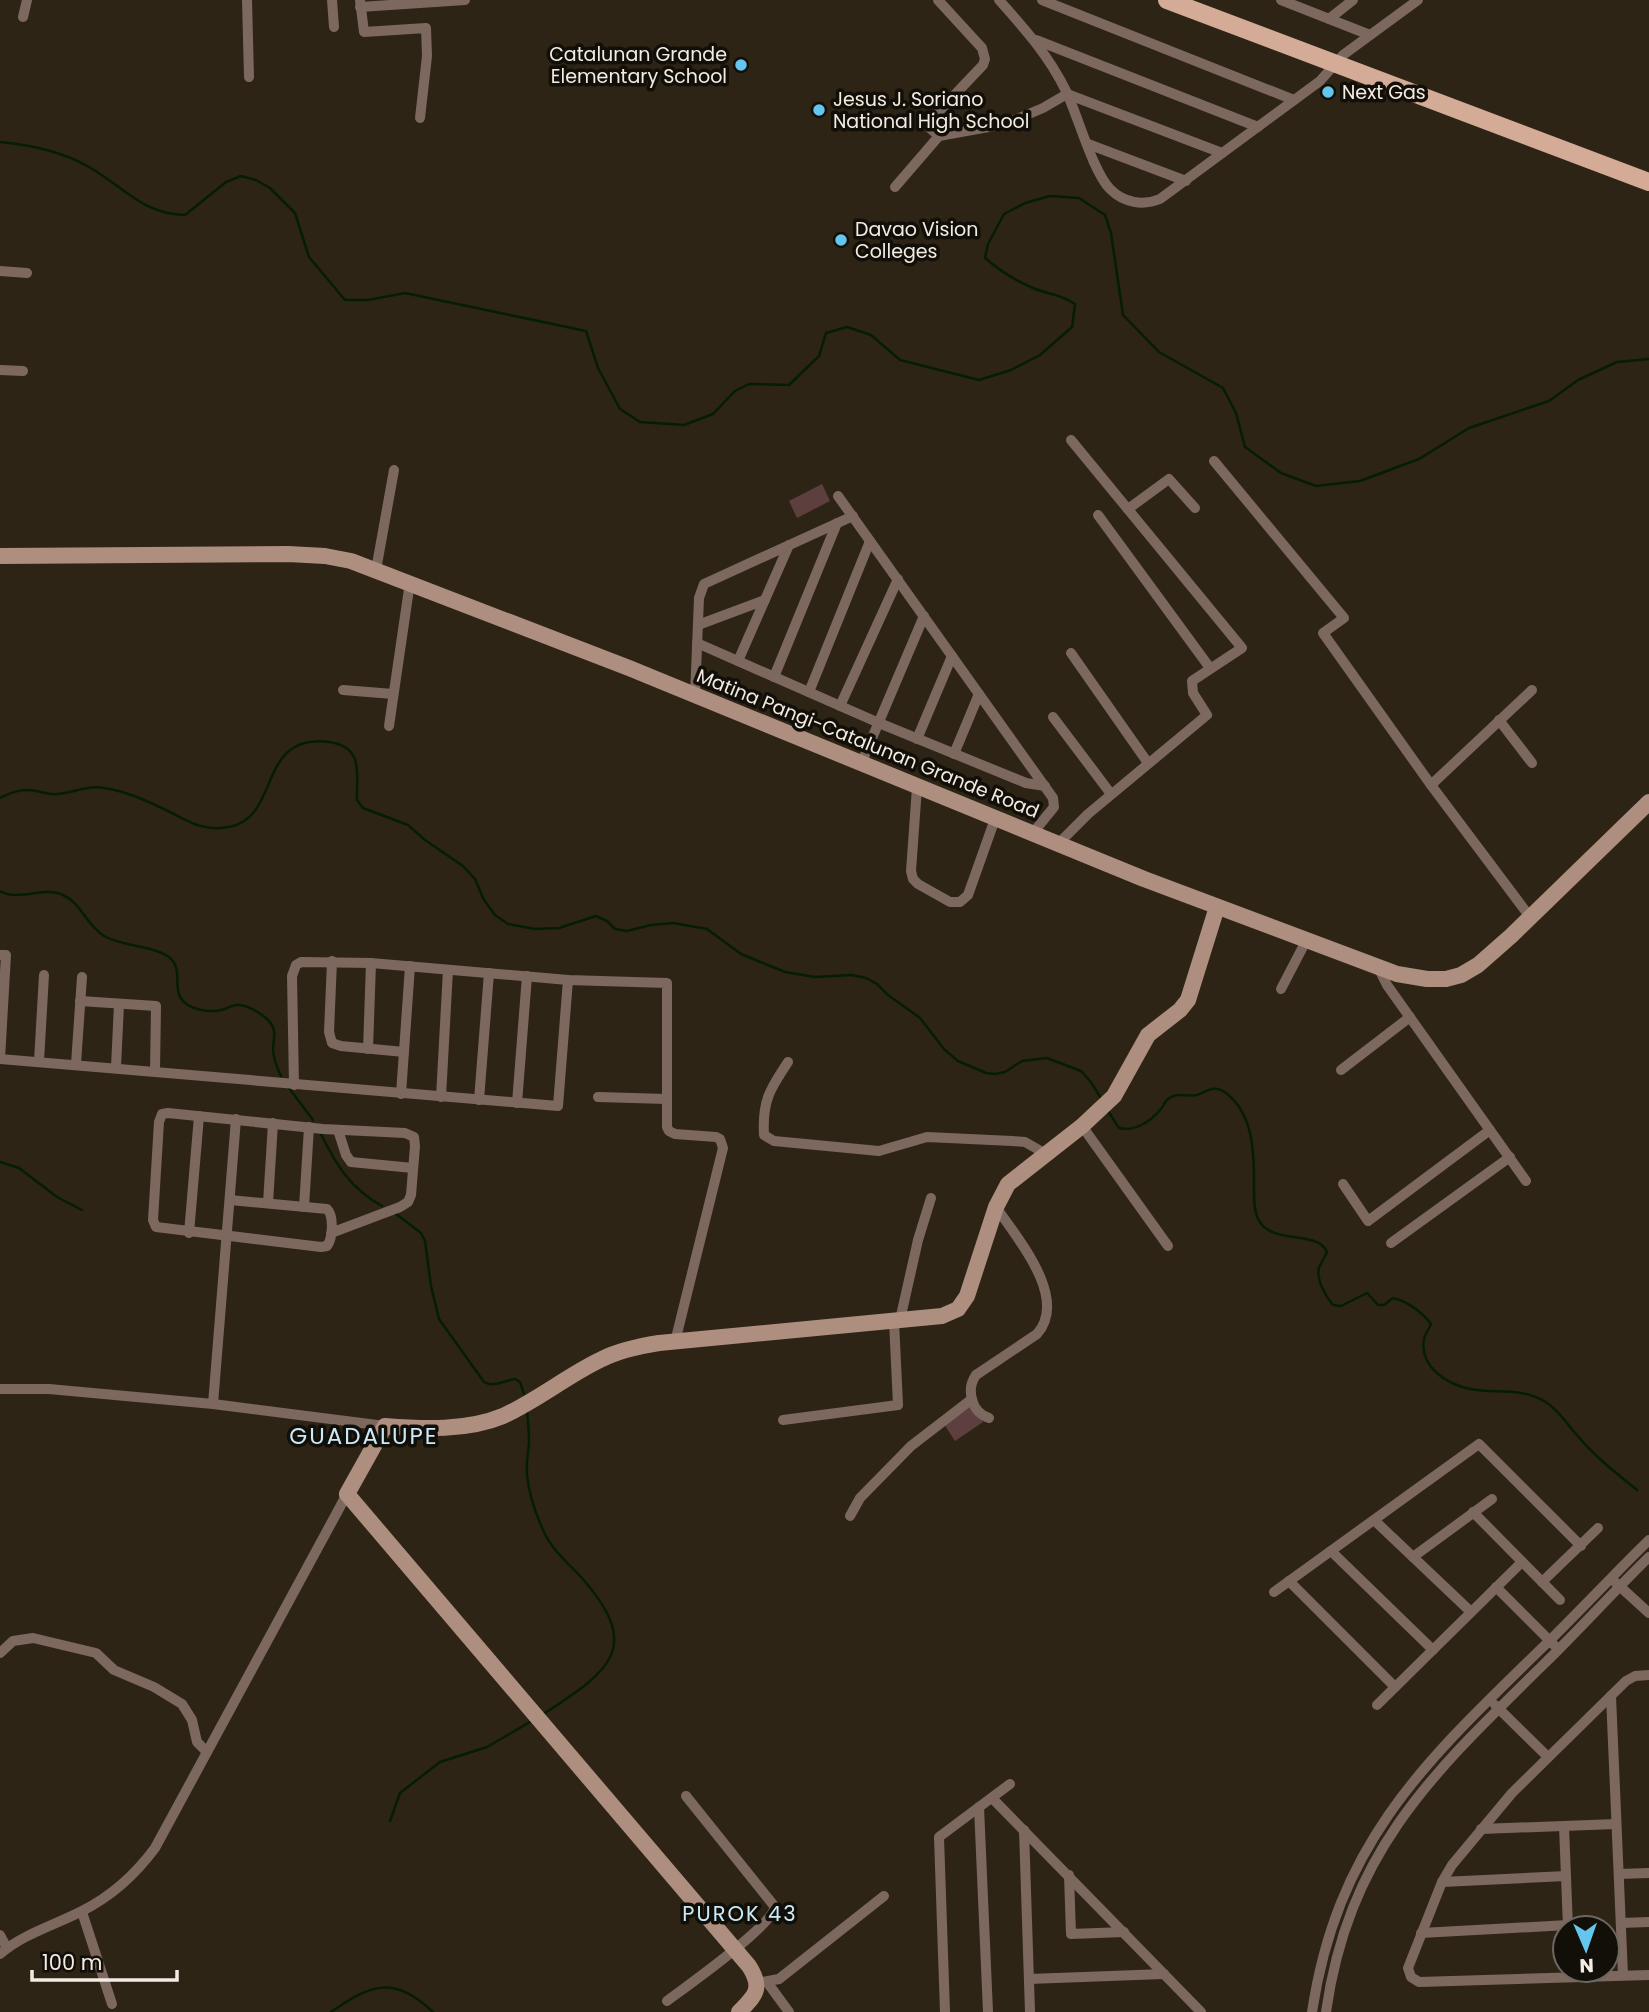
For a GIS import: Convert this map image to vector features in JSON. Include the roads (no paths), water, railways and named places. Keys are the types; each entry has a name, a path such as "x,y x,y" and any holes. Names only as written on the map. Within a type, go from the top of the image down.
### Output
{"main road":[{"path":"1167,0 1649,183"}],"street":[{"path":"23,17 27,0"},
{"path":"247,0 249,77"},
{"path":"332,0 334,27"},
{"path":"420,118 426,28 364,32 360,3 465,0"},
{"path":"938,0 982,48 985,59 983,65 926,125 939,136"},
{"path":"999,0 1034,39 1067,94 1109,188 1126,199 1151,203 1186,181 1320,81 1335,64 1370,35 1418,0"},
{"path":"1042,0 1294,100"},
{"path":"1283,0 1370,35"},
{"path":"1329,19 1353,0"},
{"path":"1034,39 1258,127"},
{"path":"895,187 939,136 1005,124 1026,117 1067,94"},
{"path":"1067,94 1222,153"},
{"path":"1088,144 1186,181"},
{"path":"0,271 27,273"},
{"path":"0,370 23,372"},
{"path":"1058,844 1111,794 1208,715 1193,693 1191,685 1195,677 1242,648 1071,440"},
{"path":"1214,461 1344,618 1323,632 1431,785 1530,917"},
{"path":"376,570 394,471"},
{"path":"1128,509 1169,479 1195,508"},
{"path":"838,496 1045,786 1055,805 1032,834"},
{"path":"695,696 701,588 853,516"},
{"path":"1098,516 1210,668"},
{"path":"774,677 837,523"},
{"path":"809,692 870,541"},
{"path":"738,661 789,545"},
{"name":"Matina Pangi-Catalunan Grande Road","path":"0,556 310,555 351,561 410,582 1217,907 1397,974 1427,979 1446,979 1461,975 1493,954 1649,802"},
{"path":"840,706 898,579"},
{"path":"389,726 410,582"},
{"path":"698,625 765,600"},
{"path":"861,764 924,616"},
{"path":"697,643 917,739 1026,783 1045,786"},
{"path":"1071,653 1148,763"},
{"path":"917,739 952,656"},
{"path":"343,690 393,694"},
{"path":"1431,785 1532,690"},
{"path":"954,754 979,694"},
{"path":"1053,717 1111,794"},
{"path":"1499,720 1532,763"},
{"path":"917,787 911,871 918,884 950,902 960,902 968,895 995,819"},
{"path":"0,1389 49,1389 213,1404 385,1426 455,1427 501,1416 600,1360 640,1346 951,1313 967,1296 996,1206 1008,1184 1082,1126 1114,1096 1148,1035 1180,1010 1188,1000 1217,907"},
{"path":"1281,989 1306,941"},
{"path":"0,955 6,955 0,1059 76,1063 294,1086 558,1106 568,980"},
{"path":"332,961 330,1039 336,1045 404,1052"},
{"path":"294,1086 293,970 301,962 371,963 568,980 667,983 669,1131 675,1134 716,1137 720,1139 723,1148 675,1342"},
{"path":"368,1049 371,963"},
{"path":"401,1094 410,966"},
{"path":"1378,967 1387,985 1527,1181"},
{"path":"441,1097 448,970"},
{"path":"479,1100 489,974"},
{"path":"39,1061 44,975"},
{"path":"517,1103 527,976"},
{"path":"76,1063 82,977"},
{"path":"80,1002 156,1006 155,1071"},
{"path":"116,1067 119,1004"},
{"path":"1341,1070 1410,1017"},
{"path":"788,1062 768,1091 763,1120 764,1135 774,1141 879,1151 927,1138 992,1140 1025,1142 1046,1154"},
{"path":"597,1097 667,1099"},
{"path":"230,1200 330,1211 330,1242 325,1247 159,1229 154,1224 159,1122 165,1113 338,1130 411,1134 415,1141 411,1195 404,1205 331,1233"},
{"path":"189,1233 199,1116"},
{"path":"213,1404 236,1119"},
{"path":"268,1203 273,1124"},
{"path":"1082,1126 1168,1246"},
{"path":"304,1207 309,1127"},
{"path":"338,1130 346,1156 351,1162 413,1168"},
{"path":"1343,1184 1368,1221 1490,1130"},
{"path":"1391,1243 1510,1157"},
{"path":"783,1420 898,1405 897,1320 931,1198"},
{"path":"989,1418 981,1414 972,1399 970,1387 976,1375 1037,1334 1047,1317 1041,1278 996,1206"},
{"path":"850,1516 860,1498 911,1446 972,1399"},
{"path":"0,1934 4,1951 82,1912 105,1898 141,1866 155,1848 385,1426"},
{"path":"1274,1592 1479,1444 1581,1546"},
{"path":"347,1494 789,2012"},
{"path":"1413,1557 1492,1499"},
{"path":"1473,1513 1560,1600"},
{"path":"1374,1520 1471,1612"},
{"path":"1542,1582 1598,1528"},
{"path":"1312,2012 1324,1953 1342,1896 1369,1843 1399,1797 1490,1699 1649,1540"},
{"path":"1331,1551 1433,1650"},
{"path":"1326,2012 1336,1958 1354,1901 1380,1849 1409,1805 1499,1708 1649,1557"},
{"path":"1377,1705 1522,1562"},
{"path":"1611,1577 1649,1613"},
{"path":"1289,1581 1395,1687"},
{"path":"1496,1587 1559,1650"},
{"path":"0,1653 13,1641 33,1638 96,1653 114,1670 154,1687 182,1704 192,1720 197,1742 206,1752"},
{"path":"1551,1975 1419,1982 1411,1977 1408,1968 1442,1881 1481,1829 1548,1757 1611,1696 1632,1678 1649,1675"},
{"path":"1611,1696 1621,1914"},
{"path":"1490,1699 1548,1757"},
{"path":"944,2012 939,1837 1010,1784"},
{"path":"667,2001 734,1949 771,1916 775,1907 686,1796"},
{"path":"992,1798 1201,2012"},
{"path":"979,1807 988,2012"},
{"path":"1481,1829 1616,1824"},
{"path":"1564,1826 1567,1914"},
{"path":"1024,1830 1030,2012"},
{"path":"1369,1843 1380,1849"},
{"path":"1619,1874 1649,1873"},
{"path":"1069,1875 1071,1934 1124,1932"},
{"path":"1442,1881 1566,1876"},
{"path":"739,2012 752,1999 762,1983 784,1975 884,1896"},
{"path":"82,1912 113,2004"},
{"path":"1649,1922 1621,1923 1623,1975 1649,1975"},
{"path":"1421,1933 1551,1928"},
{"path":"1324,1953 1336,1958"},
{"path":"1029,1979 1164,1974"}],"waterway":[{"path":"0,142 35,147 68,157 89,167 145,205 170,213 185,215 226,182 241,176 256,180 270,188 295,213 309,257 345,300 368,300 405,293 586,331 598,368 620,409 640,422 684,425 713,414 735,391 749,384 789,385 819,356 826,333 847,327 871,335 900,360 979,380 1011,370 1040,355 1072,327 1075,304 1020,282 985,258 988,244 1004,214 1025,203 1050,196 1079,198 1105,215 1111,233 1123,315 1159,352 1223,388 1236,413 1245,447 1281,473 1316,486 1360,481 1419,459 1469,428 1549,401 1578,380 1617,362 1649,359"},
{"path":"0,798 22,790 54,794 104,788 135,796 202,826 229,827 246,820 257,808 279,762 290,750 306,743 329,742 340,745 353,756 357,772 357,800 363,808 408,825 463,866 475,879 484,900 495,915 508,924 535,929 559,928 596,916 615,929 627,931 673,923 707,929 741,954 785,972 815,977 852,975 866,978 920,1018 944,1049 958,1061 986,1073 1005,1072 1022,1061 1047,1058 1081,1071 1100,1097"},
{"path":"0,891 15,895 47,892 63,895 75,903 104,936 157,951 170,958 176,968 178,992 188,1005 209,1011 240,1005 259,1013 273,1027 273,1054 281,1076"},
{"path":"289,1088 313,1120"},
{"path":"1108,1111 1119,1128 1125,1129 1148,1121 1170,1097 1197,1095 1214,1089 1226,1093 1242,1111 1247,1122 1258,1219 1264,1227 1273,1232 1322,1245 1327,1252 1319,1268 1319,1278 1333,1305 1341,1306 1367,1293 1378,1305 1384,1305 1393,1298 1409,1304 1431,1324 1425,1337 1424,1349 1426,1358 1436,1372 1461,1387 1517,1392 1544,1401 1558,1412 1598,1457 1637,1490"},
{"path":"321,1134 332,1156 353,1184 382,1206"},
{"path":"0,1162 19,1168 57,1197 82,1210"},
{"path":"396,1214 421,1233 425,1241 439,1319 484,1382 496,1384 515,1379 520,1382 524,1394"},
{"path":"527,1411 527,1475 538,1519 551,1545 600,1601 611,1622 614,1639 611,1655 602,1670 545,1713"},
{"path":"390,1821 400,1793 440,1762 487,1747 530,1722"},
{"path":"331,2012 359,1995 382,1988 406,1992 433,2012"}],"place":[{"name":"Catalunan Grande Elementary School","path":"741,65"},
{"name":"Next Gas","path":"1328,92"},
{"name":"Jesus J. Soriano National High School","path":"819,110"},
{"name":"Davao Vision Colleges","path":"841,240"}],"district":[{"name":"GUADALUPE","path":"364,1436"},
{"name":"PUROK 43","path":"740,1914"}]}
